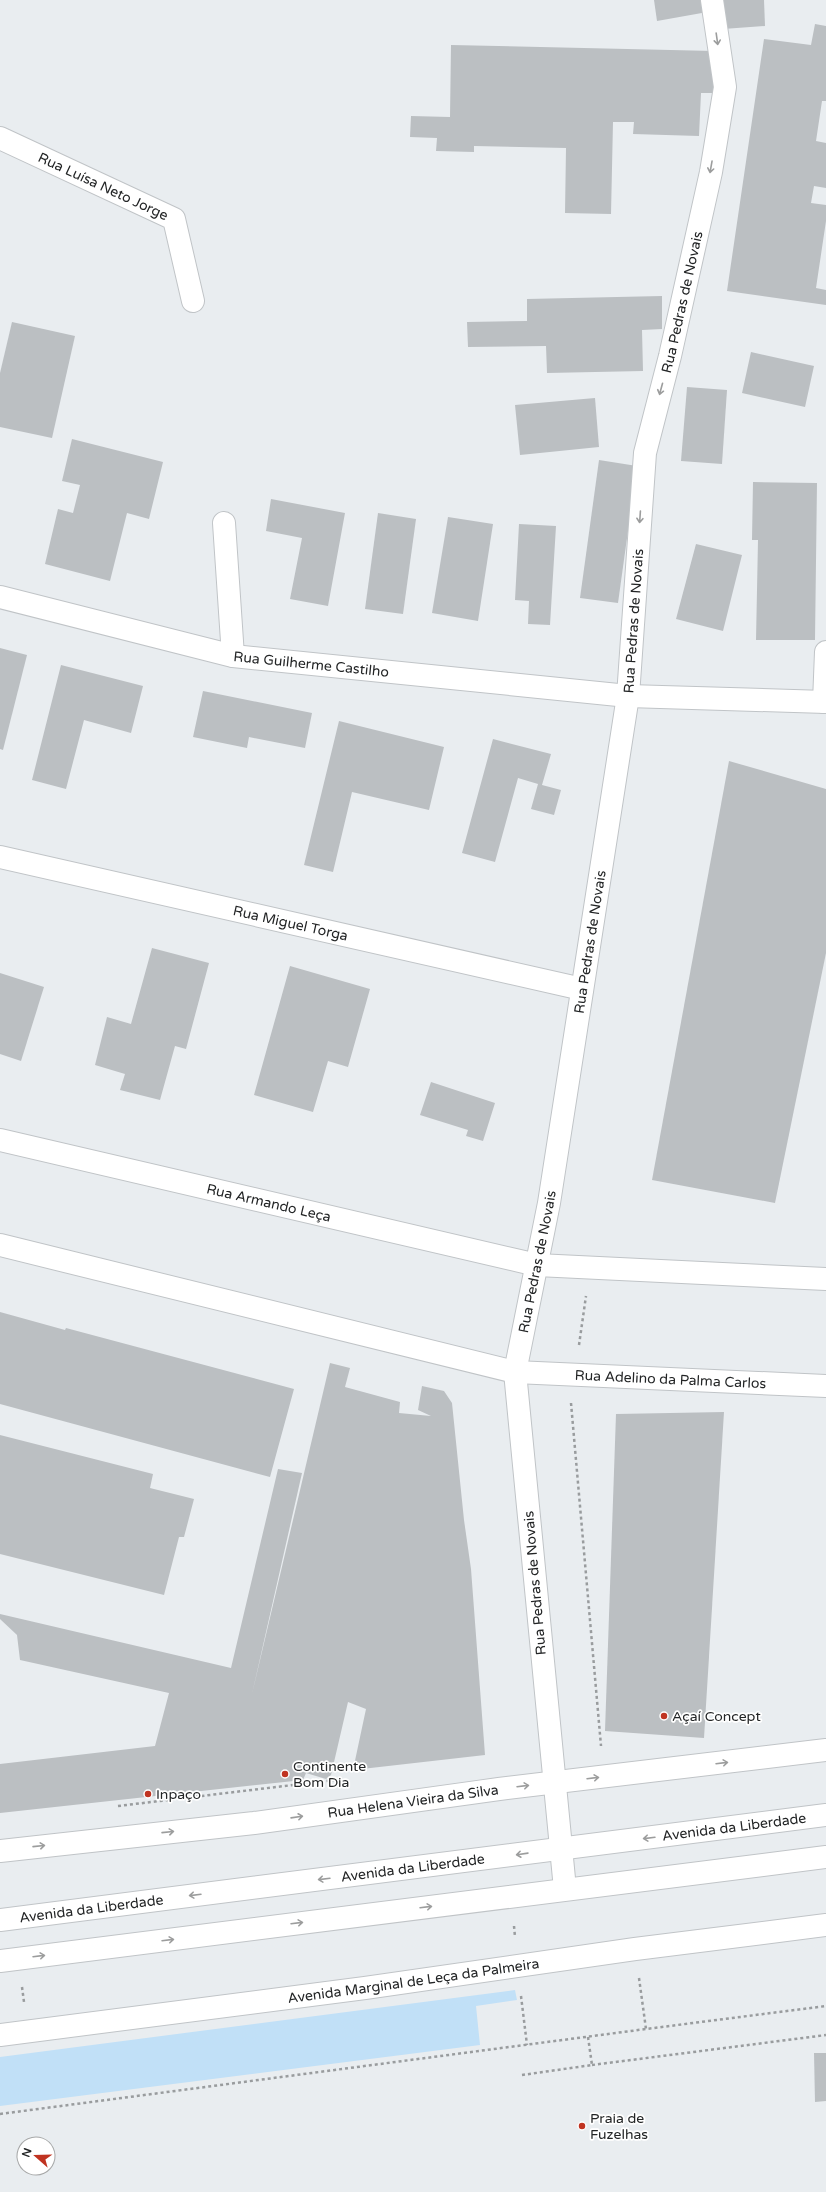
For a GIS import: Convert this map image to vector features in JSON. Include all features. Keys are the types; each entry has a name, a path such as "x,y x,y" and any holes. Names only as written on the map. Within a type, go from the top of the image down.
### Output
{"street":[{"name":"Rua Pedras de Novais","path":"565,1889 515,1372 549,1203 628,696 645,453 670,356 709,180 725,87 712,0"},
{"name":"Rua Luísa Neto Jorge","path":"0,138 174,219 193,301"},
{"path":"224,523 233,656"},
{"name":"Rua Guilherme Castilho","path":"0,597 233,656 628,696 825,702"},
{"path":"825,702 826,652"},
{"name":"Rua Miguel Torga","path":"0,857 582,989"},
{"name":"Rua Armando Leça","path":"0,1140 537,1265"},
{"path":"0,1245 515,1372"},
{"path":"537,1265 826,1279"},
{"name":"Rua Adelino da Palma Carlos","path":"515,1372 826,1386"},
{"name":"Rua Helena Vieira da Silva","path":"0,1851 254,1823 554,1783 826,1750"},
{"name":"Avenida da Liberdade","path":"0,1920 826,1815"},
{"path":"0,1961 565,1889 826,1858"},
{"name":"Avenida Marginal de Leça da Palmeira","path":"0,2035 518,1967 635,1949 826,1924"}],"path":[{"path":"589,1268 571,1409 601,1746"},
{"path":"111,1807 347,1778"},
{"path":"635,1949 646,2029"},
{"path":"518,1967 527,2046"},
{"path":"0,2114 826,2006"},
{"path":"522,2075 826,2035"},
{"path":"588,2037 592,2065"}],"shaded area":[{"path":"515,1990 517,2000 476,2006 480,2045 0,2106 0,2057"}],"building":[{"path":"654,0 711,0 713,11 657,21"},
{"path":"722,0 764,0 765,26 723,29"},
{"path":"815,24 826,26 826,101 822,101 816,141 826,143 826,188 814,186 811,203 826,205 826,221 816,288 826,290 826,305 727,291 764,39 811,45"},
{"path":"451,45 714,51 713,93 701,93 699,136 633,134 634,122 613,122 611,214 565,213 566,148 474,146 474,152 436,151 437,138 410,137 411,116 450,117"},
{"path":"662,296 662,329 642,330 643,371 547,373 546,346 468,347 467,322 527,321 527,299"},
{"path":"12,322 75,336 52,438 0,427 0,373"},
{"path":"751,352 814,366 805,407 742,393"},
{"path":"687,387 727,390 722,464 681,461"},
{"path":"595,398 599,447 520,455 515,405"},
{"path":"72,439 163,462 149,519 127,513 110,581 45,564 58,509 73,513 80,485 62,481"},
{"path":"599,460 637,466 618,603 580,598"},
{"path":"753,482 817,483 815,640 756,640 758,540 752,540"},
{"path":"271,499 345,513 328,606 290,599 302,538 266,531"},
{"path":"378,513 416,519 403,614 365,609"},
{"path":"448,517 493,524 478,621 432,613"},
{"path":"519,524 556,526 550,625 528,624 529,601 515,600"},
{"path":"696,544 742,555 723,631 676,619"},
{"path":"0,648 27,655 3,750 0,749"},
{"path":"61,665 143,686 131,733 84,720 66,789 32,780"},
{"path":"203,691 312,713 305,748 249,737 247,748 193,737"},
{"path":"339,721 444,747 429,810 352,792 333,872 304,865"},
{"path":"493,739 551,754 542,785 561,790 554,815 531,809 538,784 518,778 495,862 462,853"},
{"path":"729,761 826,789 826,953 775,1203 652,1180"},
{"path":"152,948 209,963 186,1049 175,1046 160,1100 120,1090 125,1074 95,1065 107,1017 131,1024"},
{"path":"290,966 370,989 348,1067 328,1061 313,1112 254,1095"},
{"path":"0,973 44,987 21,1061 0,1054"},
{"path":"431,1082 495,1103 483,1141 466,1136 468,1130 420,1115"},
{"path":"0,1312 65,1330 66,1328 294,1389 270,1477 0,1404"},
{"path":"330,1363 350,1368 345,1387 400,1402 399,1413 431,1416 418,1410 422,1386 444,1391 452,1403 464,1520 471,1569 485,1755 353,1770 366,1709 348,1702 331,1775 326,1779 306,1773 303,1780 0,1813 0,1764 155,1746 169,1693 20,1660 17,1635 0,1619 0,1614 231,1668 278,1469 302,1473 252,1694"},
{"path":"724,1412 704,1738 605,1731 616,1414"},
{"path":"0,1435 153,1474 150,1488 194,1499 184,1537 179,1537 164,1595 0,1554"},
{"path":"814,2053 826,2053 826,2101 815,2102"}],"place":[{"name":"Açaí Concept","path":"664,1716"},
{"name":"Continente Bom Dia","path":"285,1774"},
{"name":"Inpaço","path":"148,1794"},
{"name":"Praia de Fuzelhas","path":"582,2126"}]}
